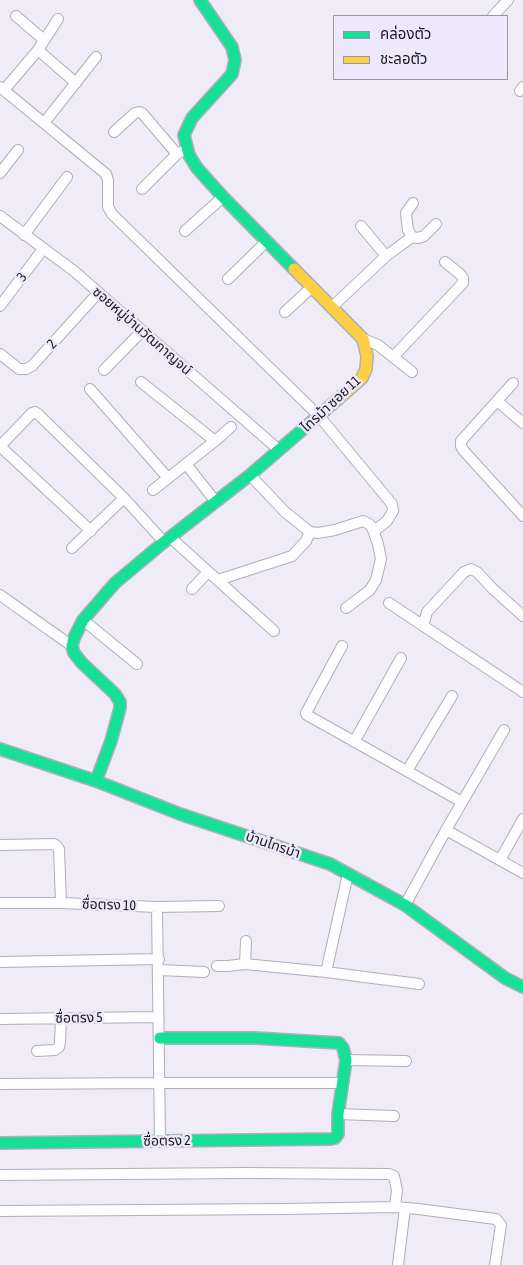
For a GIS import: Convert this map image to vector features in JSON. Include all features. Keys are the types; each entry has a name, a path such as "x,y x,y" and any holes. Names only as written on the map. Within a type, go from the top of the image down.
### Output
{"street":[{"path":"200,0 232,47 235,60 232,74 192,118 184,135 189,155 197,168 223,196 363,339 378,346 412,372"},
{"path":"494,15 508,0"},
{"path":"16,16 44,40"},
{"path":"58,20 38,50 2,89 106,174 108,180 108,207 112,214 319,416 392,504 393,512 387,521 374,531"},
{"path":"38,50 76,83"},
{"path":"44,124 96,57"},
{"path":"114,132 135,113 142,113 177,154"},
{"path":"142,189 177,154 187,148"},
{"path":"0,173 18,150"},
{"path":"24,235 67,177"},
{"path":"185,231 223,196"},
{"path":"412,237 408,230 406,213 413,203"},
{"name":"ซอยหมู่บ้านวัฒกาญจน์","path":"0,216 74,272 279,450"},
{"path":"332,307 386,256 412,237 424,236 436,224"},
{"path":"361,226 386,256"},
{"path":"228,279 267,242"},
{"name":"3","path":"0,306 44,249"},
{"path":"393,357 463,283 463,278 460,274 445,262"},
{"path":"285,312 312,286"},
{"name":"2","path":"0,354 18,369 26,370 32,366 98,293"},
{"path":"104,370 142,331"},
{"name":"ไทรม้า ซอย 11","path":"72,646 74,638 84,620 116,583 167,540 250,476 362,378 366,369 367,356 363,339"},
{"path":"141,382 215,441"},
{"path":"512,383 461,441 461,446 523,516"},
{"path":"90,389 168,478"},
{"path":"497,401 523,423"},
{"path":"91,531 3,448 2,444 5,440 32,413 38,414 167,540 218,580 274,631"},
{"path":"153,490 231,427"},
{"path":"186,464 216,502"},
{"path":"250,476 285,512 310,532 318,533 335,530 363,521 369,524 374,531 380,559 376,580 370,590 346,608"},
{"path":"72,548 124,498"},
{"path":"218,580 292,556 306,540 310,532"},
{"path":"423,626 428,612 464,572 471,569 523,616"},
{"path":"192,589 208,572"},
{"path":"0,595 72,646 74,653 82,663 115,694 120,702 111,741 96,782"},
{"path":"389,603 523,692"},
{"path":"84,620 137,664"},
{"path":"342,646 306,713 307,716 462,802"},
{"path":"354,742 401,658"},
{"path":"407,772 452,696"},
{"path":"405,905 504,730"},
{"name":"บ้านไทรม้า","path":"0,749 96,782 180,814 330,864 405,905 505,978 523,987"},
{"path":"500,860 523,819"},
{"path":"446,830 523,873"},
{"path":"0,845 54,844 57,846 59,850 61,903"},
{"path":"326,972 348,874"},
{"name":"ซื่อตรง 10","path":"0,903 219,906"},
{"path":"157,906 160,1141"},
{"path":"245,964 246,941"},
{"path":"0,962 159,964 204,972"},
{"path":"218,966 245,964 419,984"},
{"name":"ซื่อตรง 5","path":"0,1019 158,1017"},
{"path":"36,1051 55,1050 58,1047 61,1019"},
{"path":"160,1038 255,1038 336,1042 343,1048 346,1060 338,1114 394,1116"},
{"path":"346,1060 406,1061"},
{"path":"0,1084 342,1083"},
{"name":"ซื่อตรง 2","path":"0,1143 331,1139 335,1138 338,1134 338,1114"},
{"path":"0,1175 389,1174 394,1176 400,1208 398,1265"},
{"path":"0,1211 418,1209 496,1219 501,1225 495,1265"}],"traffic: fast":[{"path":"200,0 232,47 235,60 232,74 192,118 184,135 189,155 197,168 223,197 294,269"},
{"path":"96,781 111,741 120,702 115,694 74,653 72,646 74,638 83,620 115,583 250,475 338,399"},
{"path":"0,749 96,781 180,814 330,864 405,905 505,978 523,987"},
{"path":"0,1143 331,1139 335,1138 338,1134 338,1114 346,1060 343,1048 339,1043 255,1038 160,1038"}],"traffic: slow":[{"path":"294,269 363,339 367,356 366,369 362,378 338,399"}]}
